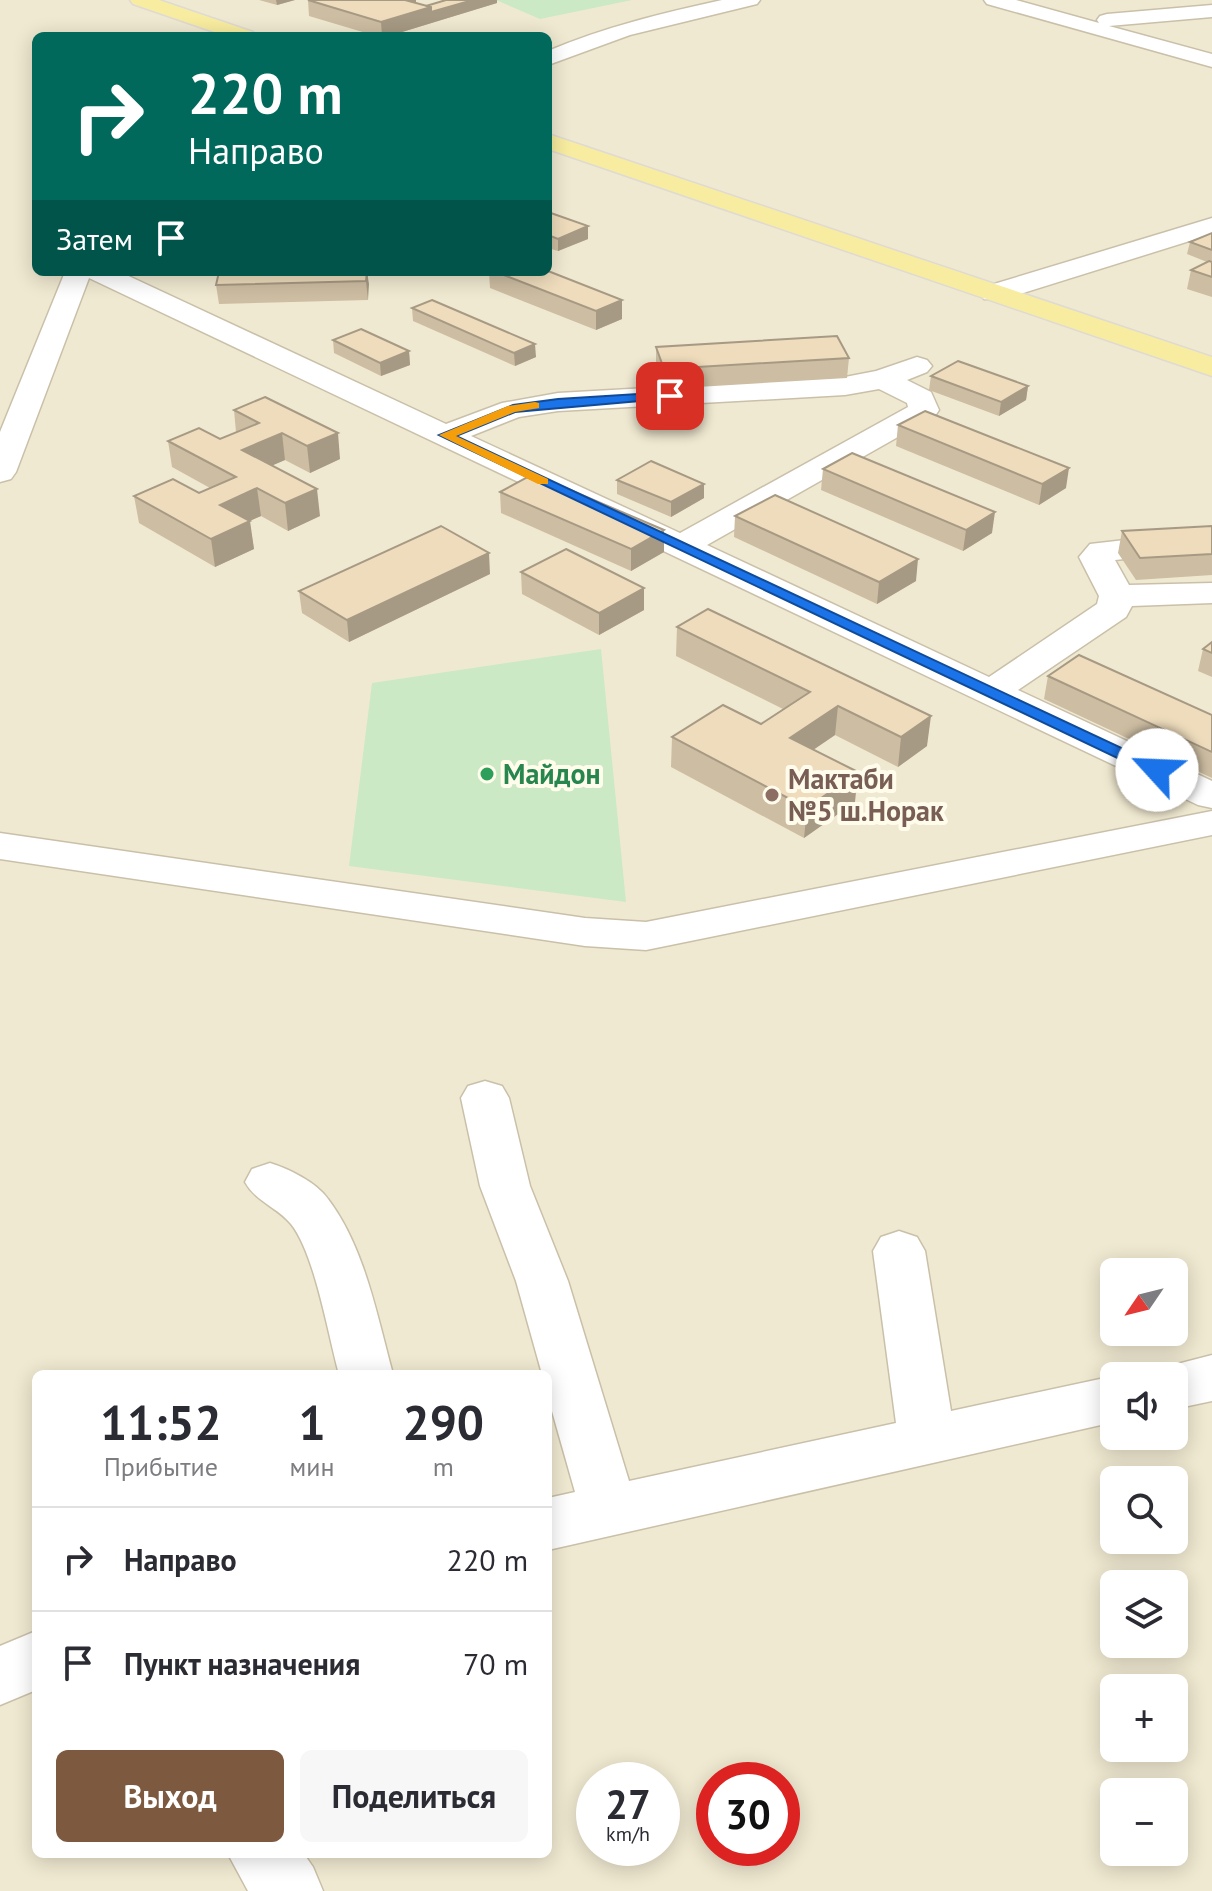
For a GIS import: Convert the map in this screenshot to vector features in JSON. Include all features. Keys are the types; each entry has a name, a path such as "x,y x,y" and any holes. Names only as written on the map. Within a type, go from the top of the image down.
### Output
{"main road":[{"path":"140,0 234,32"},
{"path":"552,142 1212,367"}],"street":[{"path":"552,57 637,25 750,0"},
{"path":"994,0 1212,61"},
{"path":"1078,22 1212,11"},
{"path":"994,293 1212,226"},
{"path":"0,472 76,276"},
{"path":"107,276 1212,796"},
{"path":"445,435 513,409 558,402 845,386 883,379 917,366"},
{"path":"681,546 924,410 920,398 883,379"},
{"path":"991,692 1113,609 1117,596 1096,557 1102,551 1212,540"},
{"path":"1117,596 1212,593"},
{"path":"0,846 569,929 646,936 1212,823"},
{"path":"485,1098 505,1186 542,1281 609,1511"},
{"path":"270,1182 309,1210 333,1255 365,1370"},
{"path":"899,1251 927,1440"},
{"path":"1188,1383 1212,1378"},
{"path":"552,1523 1100,1402"},
{"path":"0,1676 32,1662"},
{"path":"265,1858 289,1891"}],"shaded area":[{"path":"0,0 1212,0 1212,1891 0,1891"}],"green space":[{"path":"496,0 632,0 540,19"},
{"name":"Майдон","path":"601,649 626,902 349,866 372,683"}],"building":[{"path":"308,0 405,0 431,7 381,22"},
{"path":"446,0 473,0 431,12 431,7 426,6"},
{"path":"552,213 588,226 558,239 552,237"},
{"path":"1212,233 1212,250 1190,242"},
{"path":"1212,262 1212,277 1191,270"},
{"path":"552,273 622,300 596,311 506,276 552,276"},
{"path":"218,276 367,276 366,281 216,285"},
{"path":"432,300 535,344 514,353 412,308"},
{"path":"361,329 409,351 380,363 333,340"},
{"path":"837,336 849,358 664,369 656,347"},
{"path":"958,361 1028,386 1001,402 931,376"},
{"path":"265,397 338,433 307,446 282,433 242,450 317,489 285,503 257,488 220,505 250,521 211,539 134,496 173,479 199,493 236,477 168,441 199,428 220,439 259,423 234,410"},
{"path":"925,411 1069,468 1042,484 898,425"},
{"path":"852,453 995,512 966,530 823,469"},
{"path":"651,461 704,484 671,502 617,480"},
{"path":"533,474 664,530 631,549 500,492"},
{"path":"775,495 918,559 879,582 735,516"},
{"path":"441,526 489,553 347,620 299,591"},
{"path":"1212,526 1212,554 1140,558 1122,531"},
{"path":"566,549 644,588 599,613 521,572"},
{"path":"708,609 931,716 901,737 838,706 790,738 858,772 807,808 672,737 723,705 761,724 810,692 677,627"},
{"path":"1212,642 1212,653 1203,649"},
{"path":"1079,655 1212,715 1212,752 1048,676"}],"slow traffic":[{"path":"535,406 513,409 445,435 543,482"}],"place":[{"name":"Майдон","path":"487,774"},
{"name":"Мактаби №5 ш.Норак","path":"772,795"}],"route":[{"path":"670,396 558,402 513,409 445,435 1157,770"}]}
